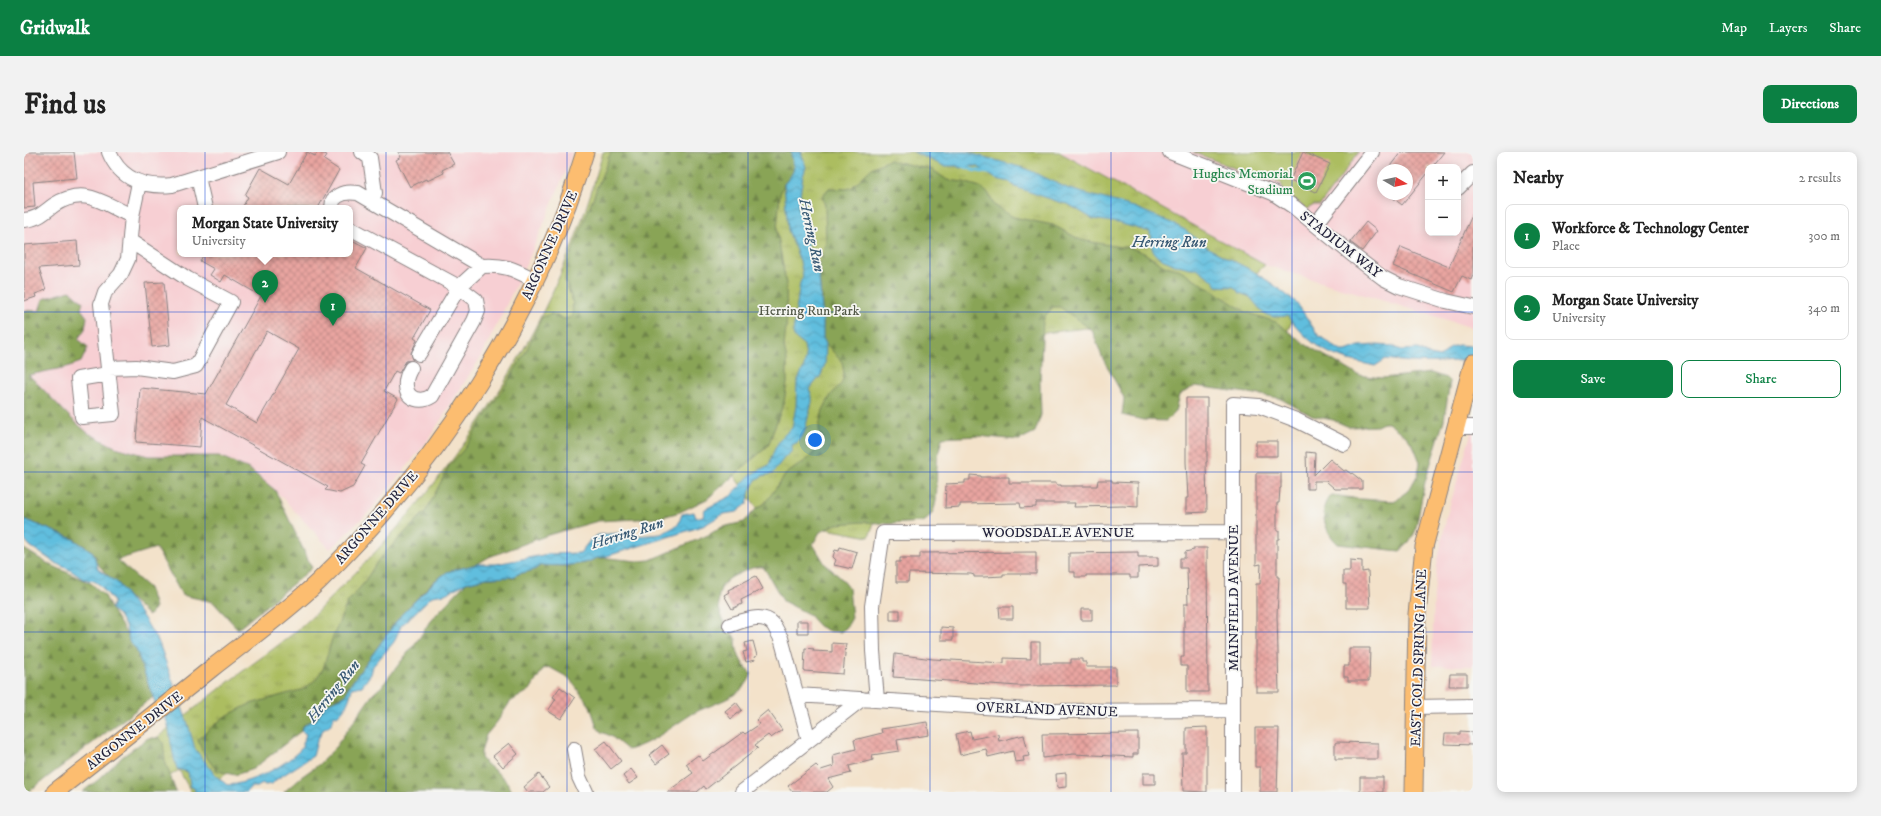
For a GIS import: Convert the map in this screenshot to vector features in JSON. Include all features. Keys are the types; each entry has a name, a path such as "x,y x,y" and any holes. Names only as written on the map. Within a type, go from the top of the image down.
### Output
{"main road":[{"name":"ARGONNE DRIVE","path":"55,792 277,617 318,581 345,554 384,510 433,450 481,380 535,280 554,240 574,189 585,152"},
{"name":"EAST COLD SPRING LANE","path":"1414,792 1414,707 1417,614 1424,547 1473,363"}],"street":[{"path":"109,152 117,167 139,183 158,187 172,185 278,152"},
{"path":"362,152 370,158 375,193 371,200"},
{"name":"STADIUM WAY","path":"1170,152 1273,193 1316,224 1383,278 1399,286 1446,301 1473,307"},
{"path":"1316,224 1372,152"},
{"path":"1461,185 1473,173"},
{"path":"198,177 204,205"},
{"path":"130,241 188,279 231,302 196,366 173,372 136,366 108,371 105,354 101,304 105,292 121,274 128,260 132,216 139,183"},
{"path":"332,205 333,200 338,195 346,192 358,193 482,266 507,267 535,280"},
{"path":"24,220 38,218 62,201 80,196 96,198 132,216"},
{"path":"353,230 459,287 476,300 478,311 474,321 432,396 421,400 410,395 406,386 406,378 411,368"},
{"path":"419,354 459,287 482,266"},
{"name":"MAINFIELD AVENUE","path":"1233,792 1233,404 1259,406 1296,420 1344,444"},
{"path":"1455,427 1473,427"},
{"name":"WOODSDALE AVENUE","path":"878,700 873,651 872,606 883,533 1233,532"},
{"path":"730,625 752,618 766,619 773,624 780,638 809,740"},
{"name":"OVERLAND AVENUE","path":"797,695 1045,711 1232,710"},
{"path":"742,792 862,699"},
{"path":"1414,707 1473,706"},
{"path":"574,749 579,777 586,792"}],"shaded area":[{"path":"24,152 572,152 569,163 532,252 482,355 426,443 370,511 330,549 275,490 249,469 219,456 147,456 115,447 88,433 72,419 24,370"},
{"path":"1059,152 1473,152 1473,328 1265,265"},
{"path":"1473,427 1473,666 1432,666 1434,594 1437,565 1447,515"}],"green space":[{"name":"Herring Run Park","path":"603,152 1059,152 1265,265 1251,278 1296,312 1262,389 1130,337 1086,328 1045,333 1015,346 876,517 869,537 763,517 695,421 519,511 267,746 200,792 191,792 179,770 146,792 87,792 306,623 373,554 408,515 472,432 501,388 527,343 551,296 576,236"},
{"path":"611,152 791,152 794,163 793,174 784,184 780,194 777,230 786,284 787,317 784,347 787,360 787,383 784,402 768,446 707,499 680,512 659,518 598,521 548,535 489,557 477,564 447,573 434,581 401,615 348,688 346,695 325,705 316,720 305,725 301,731 253,769 235,775 217,771 202,751 198,739 224,717 250,704 304,689 314,681 323,669 332,639 347,603 363,584 379,559 426,511 449,466 464,449 526,351 542,317 552,314 564,319 572,317 573,302 565,280 567,265"},
{"name":"Hughes Memorial Stadium","path":"1193,152 1359,152 1320,205 1314,205 1307,209 1284,192 1281,183 1268,176 1259,178"},
{"path":"889,160 933,170 947,180 964,182 980,187 989,194 994,205 1013,217 1053,225 1081,240 1120,247 1129,247 1144,253 1164,266 1179,269 1246,312 1276,322 1303,343 1358,375 1382,378 1431,373 1446,378 1450,382 1444,420 1425,482 1415,532 1409,543 1400,551 1338,544 1329,533 1324,520 1324,506 1332,495 1360,499 1394,501 1409,490 1418,474 1420,462 1414,447 1407,437 1388,423 1383,423 1377,426 1349,427 1333,420 1312,416 1279,398 1195,386 1179,395 1175,412 1166,421 1143,420 1122,415 1124,398 1102,357 1092,330 1060,307 1053,307 1045,316 1043,321 1040,381 1041,415 1035,432 1019,440 977,436 942,438 937,463 935,505 933,512 923,522 889,524 865,522 836,524 820,532 813,544 825,564 842,579 849,588 852,618 846,628 840,632 829,631 819,626 808,614 783,601 763,567 752,568 729,579 721,589 719,596 722,617 726,626 736,639 737,650 744,666 751,674 748,682 735,694 699,710 646,743 628,750 611,736 601,732 597,727 590,706 569,678 549,667 543,669 530,690 510,702 497,722 486,735 481,752 481,758 503,777 510,786 512,792 284,792 318,765 334,749 373,694 382,686 420,637 430,621 466,583 486,578 513,577 518,574 534,570 541,565 563,566 585,563 598,557 638,561 650,560 708,535 722,527 744,522 755,510 765,503 786,474 809,458 817,449 820,438 819,426 823,410 831,395 842,383 844,373 842,362 822,339 823,320 818,266 826,244 825,206 822,196 829,188 851,188 873,167"},
{"path":"70,291 83,302 81,309 87,317 85,329 78,339 88,347 81,362 67,367 29,375 72,419 88,433 115,447 148,456 219,456 249,469 275,490 312,568 238,629 213,602 182,595 156,548 117,560 149,588 155,607 149,616 121,590 118,583 110,578 96,562 93,552 73,539 24,519 24,310 39,311 43,299"},
{"path":"24,549 47,563 92,584 105,596 111,609 136,649 153,697 28,792 24,792"},
{"path":"148,738 159,738 163,742 165,761 176,792 82,792 98,780 122,757"}],"water":[{"name":"Herring Run","path":"791,152 801,152 806,167 798,207 805,227 809,255 817,262 818,266 823,320 823,338 826,344 825,364 821,375 809,390 812,396 812,402 804,433 798,442 792,445 792,451 784,458 772,474 762,476 756,480 750,490 747,504 737,512 723,514 703,526 604,557 577,564 556,566 541,565 534,570 518,574 513,577 486,578 466,583 445,594 432,596 401,626 394,642 373,666 371,674 362,686 352,688 349,700 345,707 337,716 334,715 331,724 324,728 317,741 313,756 277,779 272,784 265,785 262,783 258,787 251,787 246,792 195,792 194,788 189,786 188,772 177,769 167,721 162,712 157,708 136,649 129,641 126,628 119,615 111,609 114,602 100,585 94,581 83,579 70,570 55,563 30,546 24,539 24,519 73,539 93,552 98,569 118,583 143,617 159,643 188,724 195,749 216,776 227,785 245,782 265,774 284,763 300,750 306,734 301,731 303,726 316,720 325,705 346,695 348,688 401,615 435,581 447,572 477,564 496,564 548,554 580,553 591,539 598,535 619,533 636,536 661,534 678,525 682,514 694,512 696,518 703,516 705,509 731,496 750,475 769,465 777,445 783,436 792,428 796,406 797,382 804,367 806,357 804,345 794,337 793,332 800,283 803,276 800,261 788,230 784,184 792,174 794,168"},
{"name":"Herring Run","path":"913,152 966,152 1027,169 1069,189 1134,207 1170,222 1185,230 1210,249 1253,271 1274,285 1297,303 1318,335 1341,351 1346,351 1359,346 1393,346 1401,350 1418,349 1427,354 1439,357 1443,355 1450,347 1458,345 1473,346 1473,359 1408,362 1386,359 1375,366 1336,356 1313,343 1287,316 1274,317 1264,314 1250,297 1240,293 1234,287 1217,286 1214,281 1197,268 1174,265 1157,256 1153,250 1150,232 1118,223 1093,219 1068,204 1015,187 1010,182 996,179 977,166 960,168 956,166 944,166"}],"building":[{"path":"24,152 74,152 77,178 33,182 35,207 24,208"},
{"path":"307,152 315,156 318,152 327,155 324,160 339,170 320,205 244,205 248,197 245,195 260,168 289,184"},
{"path":"398,152 447,152 454,164 442,170 444,173 427,181 426,179 410,187 396,160 401,157"},
{"path":"1303,152 1330,164 1316,192 1290,180"},
{"path":"1401,152 1444,152 1434,164 1425,164 1425,177 1413,191 1413,164 1392,164"},
{"path":"1396,200 1406,200 1402,205"},
{"path":"1473,213 1473,275 1471,280 1462,276 1454,292 1393,266 1401,247 1449,267"},
{"path":"1366,222 1377,231 1362,251 1350,242"},
{"path":"77,241 79,265 39,268 46,290 35,294 36,297 24,301 24,245"},
{"path":"353,241 367,248 356,268 430,310 414,338 417,340 411,353 413,360 406,361 399,373 395,371 384,391 398,399 361,464 365,466 353,487 340,493 325,490 328,487 202,417 200,447 136,442 140,388 206,394 261,296 225,275 221,282 210,275 214,269 200,261 202,257 353,257","holes":["267,331 299,349 257,423 226,405"]},
{"path":"164,282 170,345 152,347 145,283"},
{"path":"1186,398 1207,398 1207,512 1186,513 1186,498 1188,498 1186,462"},
{"path":"1256,441 1277,441 1277,456 1256,456"},
{"path":"1306,452 1315,453 1314,475 1330,459 1344,471 1346,470 1351,474 1352,473 1362,481 1362,489 1335,489 1326,481 1314,481 1314,489 1307,489"},
{"path":"1256,473 1281,473 1279,503 1277,503 1277,531 1279,531 1279,539 1277,539 1277,577 1279,577 1277,615 1279,692 1256,692 1256,584 1260,584 1261,564 1256,565"},
{"path":"970,475 981,477 1009,477 1009,483 1056,483 1056,485 1061,486 1097,486 1098,480 1138,483 1138,507 1074,507 1075,503 1036,503 1036,507 1021,508 1020,503 960,504 960,507 945,508 946,484 965,483 965,480 970,480"},
{"path":"840,547 857,552 852,569 834,565 836,560 833,557 835,550 839,551"},
{"path":"1194,548 1207,548 1208,692 1187,692 1187,666 1181,666 1181,657 1184,657 1184,604 1188,604 1187,568 1180,568 1180,558 1185,558 1185,552 1194,550"},
{"path":"1036,552 1036,574 1003,574 1003,576 974,577 974,575 971,574 909,573 908,582 896,582 896,562 900,562 900,558 920,558 920,553"},
{"path":"1138,552 1138,557 1158,557 1158,566 1138,567 1138,578 1130,578 1130,575 1086,575 1086,577 1075,577 1075,572 1069,572 1069,553"},
{"path":"1350,560 1362,561 1362,572 1368,571 1370,608 1346,608 1346,584 1343,584 1343,571 1350,571"},
{"path":"756,576 763,589 741,600 742,604 732,609 724,595 729,592 728,590"},
{"path":"999,607 1013,607 1013,619 1000,619"},
{"path":"1081,609 1092,609 1092,620 1081,620"},
{"path":"890,610 900,610 900,620 890,620"},
{"path":"797,621 808,621 808,633 797,633"},
{"path":"941,627 953,628 953,640 941,640"},
{"path":"753,641 757,656 754,657 755,660 746,662 743,652 747,651 745,643"},
{"path":"1031,642 1040,642 1040,663 1071,663 1071,659 1082,659 1082,662 1086,662 1086,667 1116,667 1116,685 1018,686 893,677 895,654 933,659 1004,663 1004,658 1031,659"},
{"path":"832,643 846,644 843,674 804,671 805,648 814,649 813,651 832,652"},
{"path":"1349,648 1370,648 1369,681 1348,681 1348,677 1344,677 1344,666 1349,666"},
{"path":"1450,674 1467,674 1467,686 1449,686"},
{"path":"560,687 575,698 561,719 548,711 556,699 553,697"},
{"path":"736,702 742,710 731,719 725,711"},
{"path":"768,710 782,730 771,738 768,735 755,745 758,748 706,789 704,786 697,792 667,792 693,773 686,764 698,755 703,761 743,732 745,734 760,724 756,720"},
{"path":"927,722 929,735 897,740 899,751 872,755 873,760 849,766 851,773 828,779 833,787 827,792 793,792 788,786 816,765 821,770 834,766 833,755 856,749 854,740 882,733 881,729"},
{"path":"1207,727 1207,792 1183,791 1182,753 1186,753 1186,728"},
{"path":"1255,728 1279,728 1277,792 1260,792 1260,767 1255,767"},
{"path":"970,731 972,739 998,734 999,741 1024,735 1029,756 1023,757 1024,761 1015,762 1013,751 988,757 986,749 960,755 956,734"},
{"path":"1460,731 1473,732 1473,745 1444,744 1445,734 1460,734"},
{"path":"1138,733 1138,754 1133,754 1133,757 1073,754 1043,758 1042,734"},
{"path":"606,741 621,761 611,769 595,749"},
{"path":"509,743 518,754 503,767 493,756"},
{"path":"1335,743 1378,743 1378,759 1335,759"},
{"path":"662,745 669,754 656,764 649,755"},
{"path":"631,769 638,778 629,784 623,776"},
{"path":"1066,773 1066,787 1057,788 1056,774"},
{"path":"1143,773 1155,773 1155,784 1143,784"},
{"path":"539,774 549,787 543,792 528,792 524,787"},
{"path":"1360,777 1383,777 1383,792 1360,792"}],"waterway":[{"name":"Herring Run","path":"963,166 973,170 990,173"}],"place":[{"name":"Hughes Memorial Stadium","path":"1307,181"},
{"name":"Morgan State University","path":"265,303"},
{"name":"Workforce & Technology Center","path":"333,326"}]}
